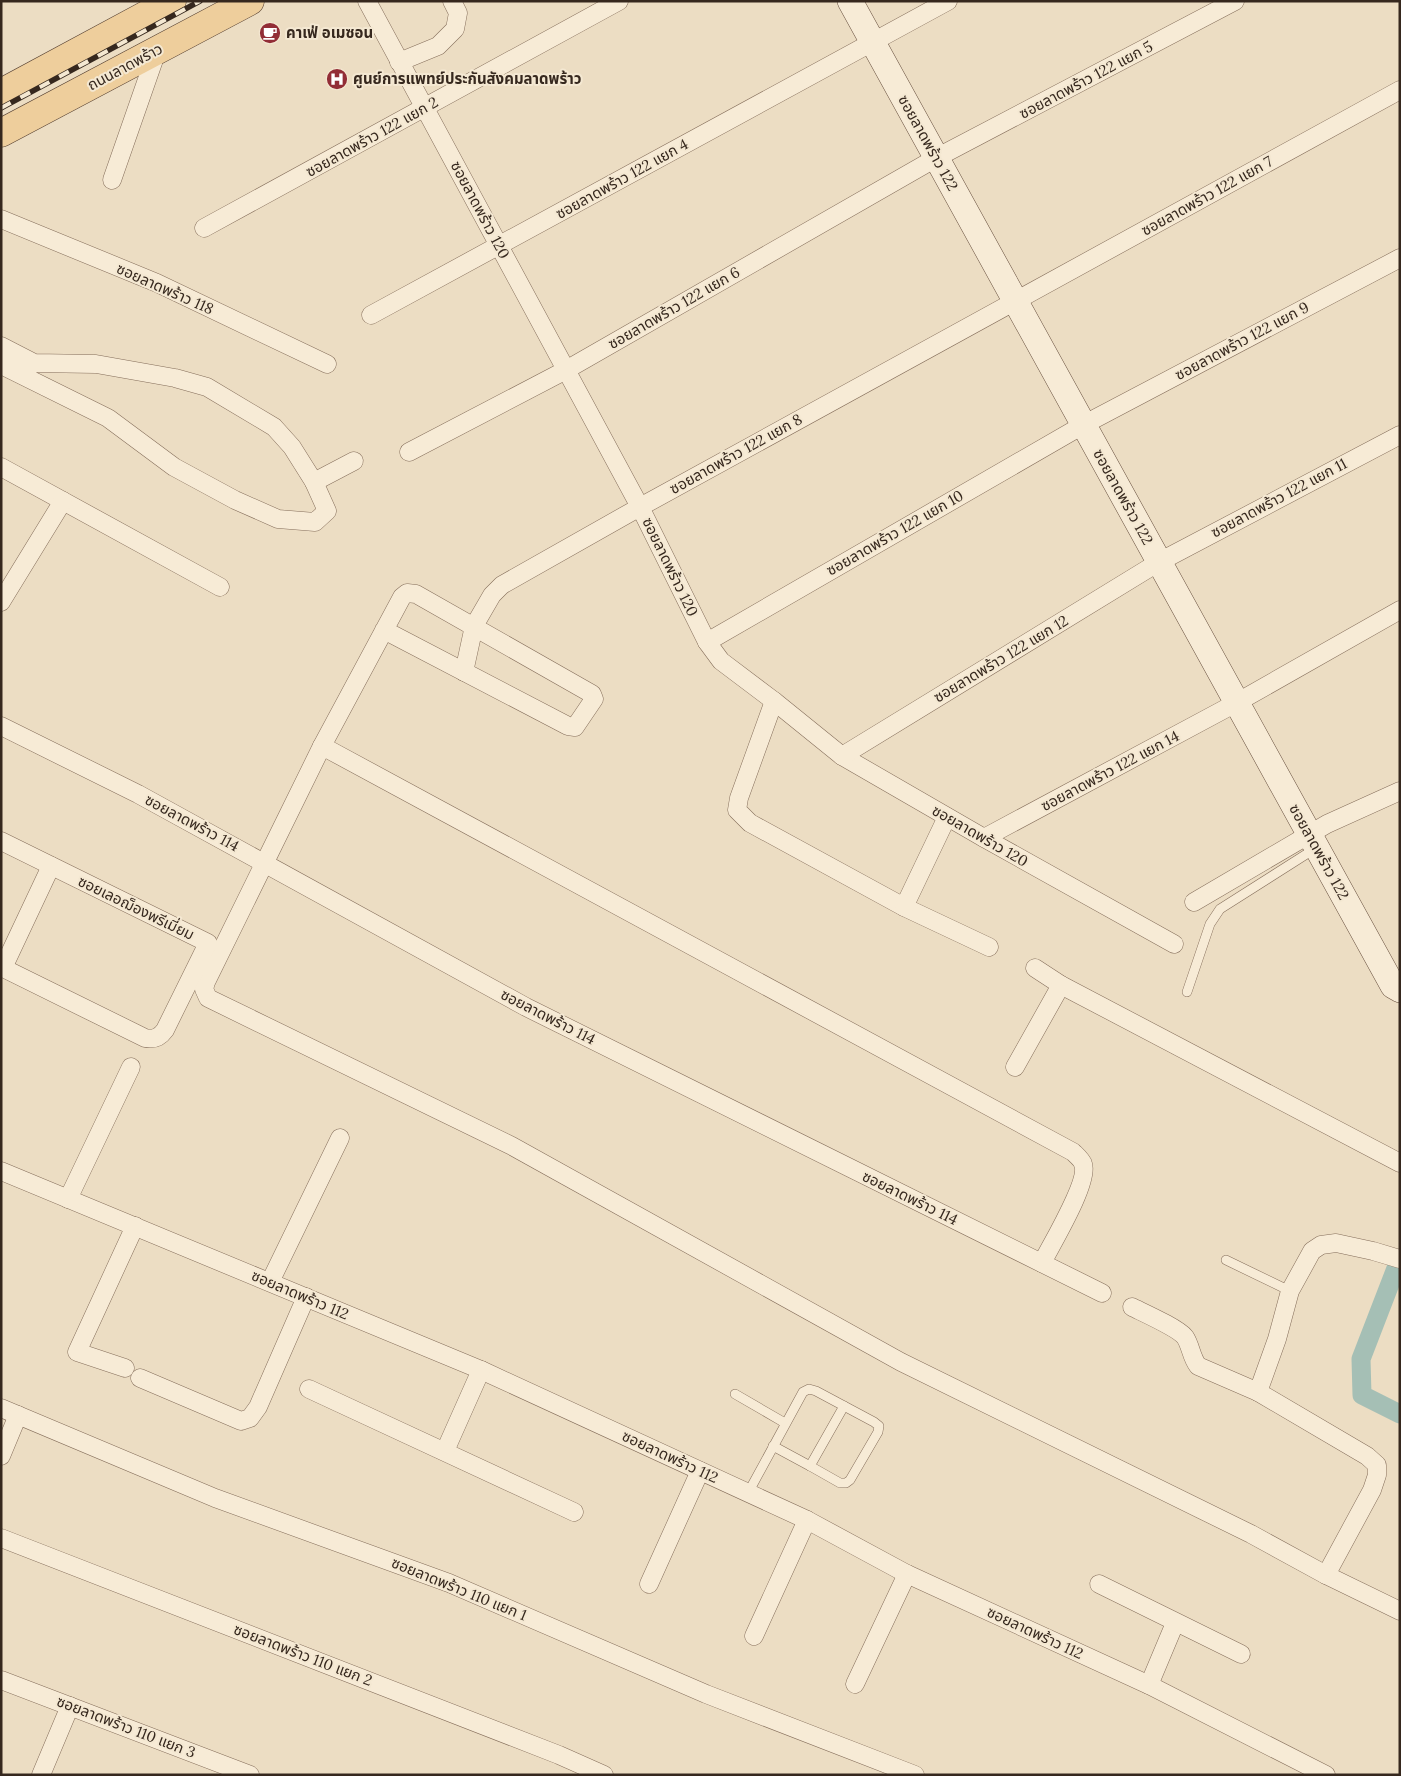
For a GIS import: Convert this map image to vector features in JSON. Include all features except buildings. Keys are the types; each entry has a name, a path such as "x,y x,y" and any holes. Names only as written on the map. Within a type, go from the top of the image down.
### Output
{"main road":[{"path":"1,92 172,1"},
{"name":"ถนนลาดพร้าว","path":"1,133 250,1"}],"street":[{"name":"ซอยลาดพร้าว 120","path":"366,1 640,507 707,642 721,661 842,756 1174,944"},
{"path":"399,62 438,46 455,29 458,14 452,1"},
{"name":"ซอยลาดพร้าว 122 แยก 2","path":"204,228 425,109 619,1"},
{"name":"ซอยลาดพร้าว 122","path":"850,1 1313,841 1396,979"},
{"name":"ซอยลาดพร้าว 122 แยก 4","path":"371,315 948,1"},
{"name":"ซอยลาดพร้าว 122 แยก 5","path":"936,158 1236,1"},
{"path":"112,180 157,51"},
{"name":"ซอยลาดพร้าว 122 แยก 7","path":"1015,302 1400,90"},
{"name":"ซอยลาดพร้าว 122 แยก 6","path":"409,452 566,370 936,158"},
{"name":"ซอยลาดพร้าว 118","path":"1,219 157,283 326,364"},
{"name":"ซอยลาดพร้าว 122 แยก 9","path":"1084,425 1400,258"},
{"name":"ซอยลาดพร้าว 122 แยก 8","path":"464,672 474,626 492,595 502,585 640,507 1015,302"},
{"path":"1,346 34,363 96,364 175,378 207,387 274,427 292,448 314,482 326,511 315,522 278,519 235,500 174,467 108,418 1,365"},
{"name":"ซอยลาดพร้าว 122 แยก 10","path":"707,642 1084,425"},
{"name":"ซอยลาดพร้าว 122 แยก 11","path":"1159,562 1400,434"},
{"path":"314,482 354,461"},
{"path":"1,468 220,587"},
{"path":"1,602 63,501"},
{"name":"ซอยลาดพร้าว 122 แยก 12","path":"842,756 1159,562"},
{"path":"384,630 571,727 575,727 594,699 592,694 416,594 407,593 402,596 322,746 264,862 215,946 204,989 208,998 512,1146 901,1362 1251,1534 1326,1575 1400,1611"},
{"name":"ซอยลาดพร้าว 122 แยก 14","path":"984,838 1236,703 1400,610"},
{"path":"774,701 739,798 737,810 750,823 904,907 989,947"},
{"name":"ซอยลาดพร้าว 114","path":"1,726 138,794 526,1007 1102,1293"},
{"path":"322,746 1073,1152 1083,1163 1084,1176 1071,1207 1042,1263"},
{"path":"1194,902 1313,841 1327,824 1400,791"},
{"path":"904,907 947,817"},
{"name":"ซอยเลอฌ็องพรีเมี่ยม","path":"1,841 215,946 165,1030 161,1035 152,1039 145,1038 2,967"},
{"path":"2,967 51,866"},
{"path":"1035,968 1062,985 1400,1163"},
{"path":"1015,1067 1062,985"},
{"path":"68,1199 130,1066"},
{"path":"270,1282 340,1138"},
{"name":"ซอยลาดพร้าว 112","path":"1,1171 481,1370 807,1520 907,1574 1149,1684 1326,1775"},
{"path":"136,1226 77,1352 132,1373 241,1421 250,1418 258,1407 306,1297"},
{"path":"1258,1392 1277,1339 1290,1291 1312,1251 1321,1245 1336,1243 1400,1259"},
{"path":"1132,1307 1178,1331 1184,1337 1198,1366 1258,1392 1368,1456 1377,1465 1377,1475 1372,1490 1326,1575"},
{"path":"445,1451 481,1370"},
{"path":"310,1390 574,1512"},
{"name":"ซอยลาดพร้าว 110 แยก 1","path":"1,1408 215,1498 449,1583 706,1694 911,1774"},
{"path":"1,1456 18,1415"},
{"path":"648,1584 700,1471"},
{"path":"754,1636 807,1520"},
{"name":"ซอยลาดพร้าว 110 แยก 2","path":"1,1538 541,1748 604,1775"},
{"path":"855,1684 907,1574"},
{"path":"1099,1584 1241,1654"},
{"path":"1149,1684 1175,1623"},
{"name":"ซอยลาดพร้าว 110 แยก 3","path":"1,1680 70,1706 223,1770 250,1775"},
{"path":"41,1775 70,1706"}],"lane":[{"path":"1187,992 1210,924 1220,909 1313,841"},
{"path":"1226,1260 1290,1291"},
{"path":"748,1493 773,1446 786,1424 802,1392 809,1389 879,1426 878,1432 846,1484 840,1483 773,1446"},
{"path":"735,1394 786,1424"},
{"path":"810,1466 844,1406"}],"waterway":[{"path":"1400,1258 1361,1359 1362,1395 1400,1414"}],"railway":[{"path":"1,108 200,1"}],"place":[{"name":"คาเฟ่ อเมซอน","path":"270,33"},
{"name":"ศูนย์การแพทย์ประกันสังคมลาดพร้าว","path":"337,79"}]}
